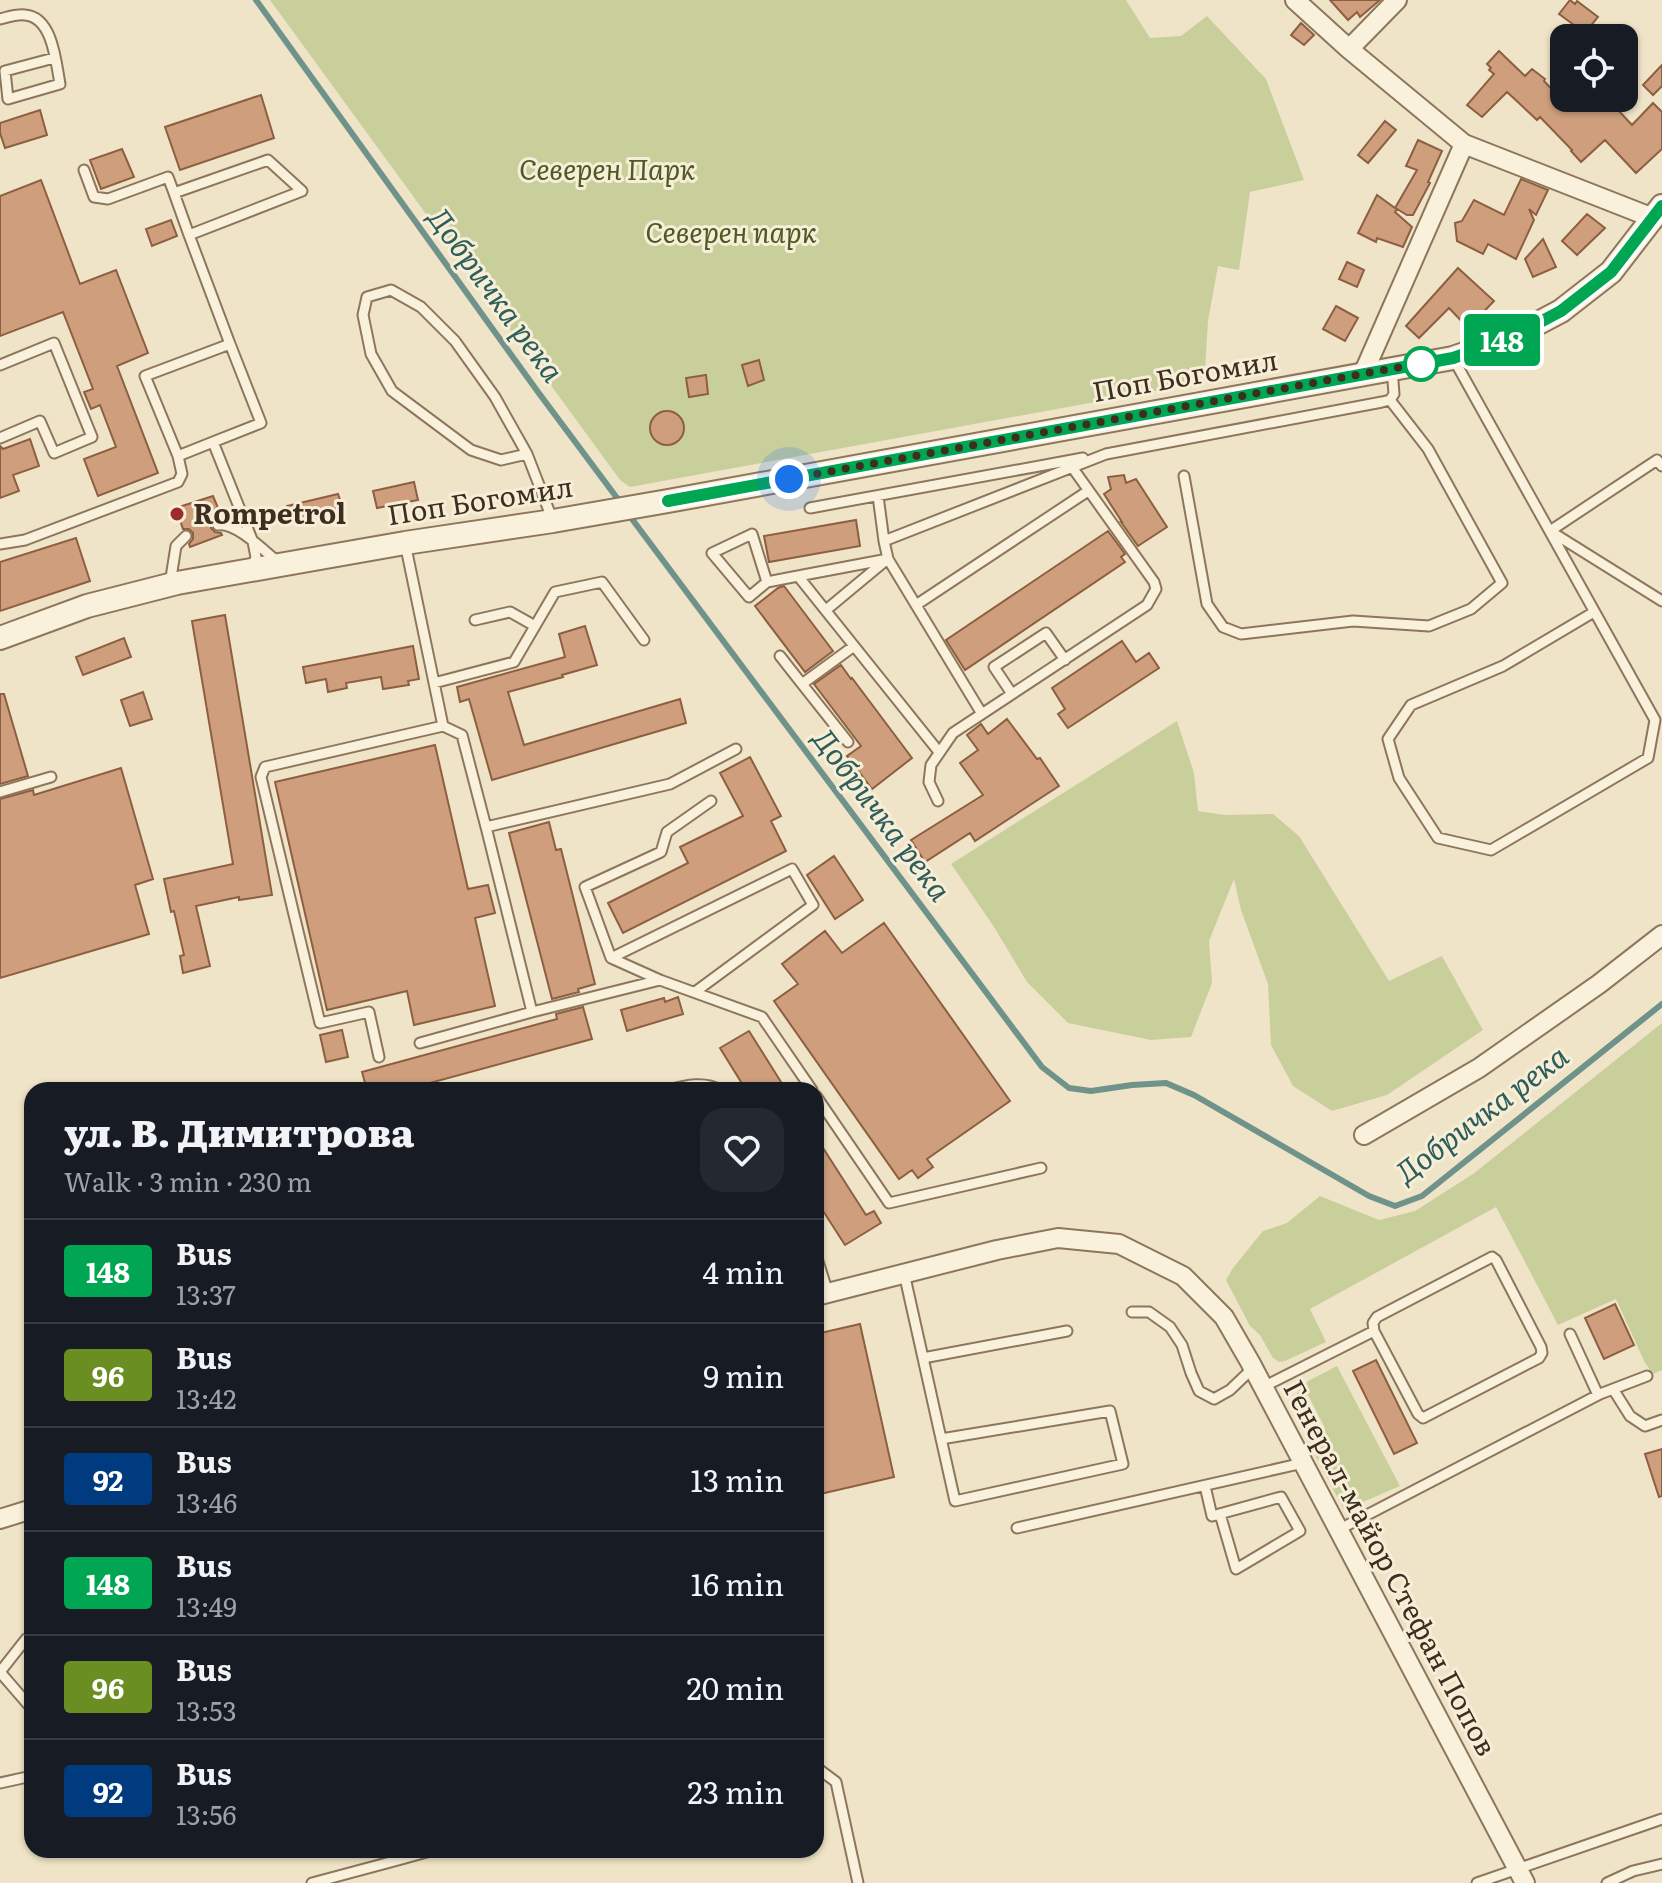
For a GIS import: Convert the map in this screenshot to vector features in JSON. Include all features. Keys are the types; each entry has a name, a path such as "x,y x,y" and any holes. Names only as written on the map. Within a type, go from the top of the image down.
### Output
{"street":[{"path":"1295,0 1464,144 1658,212"},
{"path":"1349,49 1397,0"},
{"path":"1363,374 1464,144"},
{"name":"Поп Богомил","path":"0,638 87,606 170,585 668,501 1453,358 1510,338 1561,311 1611,272 1658,212"},
{"path":"1364,1135 1479,1068 1599,984 1662,935"},
{"name":"Генерал-майор Стефан Попов","path":"824,1294 997,1250 1058,1238 1119,1244 1183,1276 1224,1317 1253,1368 1521,1876"},
{"path":"0,1519 24,1512"}],"lane":[{"path":"0,19 26,15 42,23 50,39 60,84 8,99 5,71 54,58"},
{"path":"174,193 268,160 302,191 189,235"},
{"path":"84,170 94,197 108,199 168,177 261,423 178,456"},
{"path":"527,454 501,460 471,450 392,391 371,354 363,315 367,297 391,290 421,307 455,341 495,397 527,454 553,521"},
{"path":"0,365 54,343 92,437 54,453 40,421 0,438"},
{"path":"0,544 25,540 178,482 182,474 178,456 145,376 230,344"},
{"path":"1453,358 1655,720 1648,758 1491,850 1438,838 1399,778 1388,739 1411,705 1503,666 1594,612"},
{"path":"810,508 1390,400 1394,394 1392,369"},
{"path":"1184,476 1207,604 1223,627 1241,634 1353,621 1429,626 1471,609 1502,583 1428,449 1390,400"},
{"path":"213,442 253,542 256,557 251,570"},
{"path":"884,541 1106,454"},
{"path":"1550,531 1657,460 1662,466"},
{"path":"938,801 929,782 931,765 953,733 1147,605 1156,589 1072,467"},
{"path":"916,605 1088,491"},
{"path":"878,496 888,559 982,714"},
{"path":"218,525 226,524 281,564"},
{"path":"1550,531 1659,595"},
{"path":"767,582 752,534 712,553 749,597 767,582 888,559"},
{"path":"170,585 176,546 186,536"},
{"path":"405,543 443,726"},
{"path":"826,610 888,559"},
{"path":"798,576 939,752"},
{"path":"434,683 514,662 555,592 602,582 644,640"},
{"path":"475,620 510,612 535,626"},
{"path":"1012,694 994,667 1033,641 1046,633 1065,660"},
{"path":"802,684 854,646"},
{"path":"780,656 848,742"},
{"path":"379,1057 369,1012 320,1023 261,777 265,767 443,726 462,735 532,1012"},
{"path":"486,827 670,784 736,749"},
{"path":"0,792 51,777"},
{"path":"711,801 667,832 661,852 585,887 611,958 660,980 762,1017 807,1082"},
{"path":"611,958 792,869 813,905 695,992"},
{"path":"420,1043 660,980"},
{"path":"824,1108 889,1203 1041,1168"},
{"path":"1492,1257 1542,1353 1539,1358 1423,1418 1374,1331 1373,1323 1377,1317 1492,1257"},
{"path":"904,1273 941,1439 955,1501 1123,1464 1110,1411 941,1439"},
{"path":"1132,1312 1149,1312 1170,1327 1182,1345 1199,1391 1214,1399 1230,1390 1253,1368"},
{"path":"923,1358 1067,1331"},
{"path":"1263,1387 1374,1331"},
{"path":"1570,1334 1598,1395"},
{"path":"1338,1530 1598,1395 1647,1376"},
{"path":"1613,1389 1630,1416 1645,1426 1662,1420"},
{"path":"1017,1528 1303,1463"},
{"path":"1205,1486 1212,1516 1281,1497 1300,1531 1236,1569 1220,1514"},
{"path":"24,1642 0,1672 24,1700"},
{"path":"824,1773 836,1782 858,1883"},
{"path":"0,1783 24,1778"},
{"path":"1477,1883 1521,1876 1662,1819"},
{"path":"312,1883 387,1858"},
{"path":"1607,1883 1633,1871 1662,1864"}],"green space":[{"name":"Северен Парк","path":"270,0 1126,0 1150,38 1181,36 1207,16 1266,79 1304,180 1250,192 1239,270 1218,266 1208,321 1205,370 1199,383 630,487 620,480"},
{"path":"1177,721 1194,773 1198,811 1225,815 1273,814 1299,836 1389,981 1442,956 1483,1030 1387,1095 1332,1111 1293,1086 1271,1045 1268,984 1241,910 1234,879 1209,941 1212,983 1191,1037 1151,1040 1068,1023 1027,982 951,864"},
{"path":"1662,1023 1662,1370 1653,1374 1645,1363 1616,1299 1558,1325 1496,1207 1310,1309 1326,1342 1285,1361 1279,1362 1273,1358 1260,1335 1250,1326 1226,1280 1263,1231 1287,1223 1320,1196 1379,1220 1415,1211 1473,1174"},
{"path":"1337,1366 1400,1486 1344,1510 1306,1438 1325,1428 1308,1395 1297,1400 1297,1393 1308,1381"}],"building":[{"path":"1330,0 1380,0 1360,17 1357,12 1348,20"},
{"path":"1570,0 1575,4 1577,1 1598,17 1592,24 1573,24 1559,14"},
{"path":"1301,23 1314,35 1304,45 1291,35"},
{"path":"1499,51 1525,76 1532,69 1550,87 1550,112 1620,112 1632,125 1653,103 1662,112 1662,149 1636,173 1605,140 1581,162 1540,117 1537,120 1507,92 1482,117 1467,105 1494,74 1487,64"},
{"path":"1662,65 1662,86 1653,95 1643,85"},
{"path":"261,95 274,138 180,170 165,127"},
{"path":"40,110 47,135 5,148 0,123"},
{"path":"1385,121 1396,130 1368,163 1358,155"},
{"path":"1418,140 1442,151 1413,215 1397,209 1395,212 1412,227 1403,247 1377,238 1376,242 1358,233 1377,195 1395,208 1417,170 1406,166"},
{"path":"122,149 134,177 101,189 90,160"},
{"path":"1521,179 1548,190 1536,215 1529,209 1534,220 1516,259 1488,244 1483,254 1457,241 1455,223 1462,221 1474,200 1504,215"},
{"path":"41,180 80,284 116,270 148,353 117,366 158,473 98,496 84,459 116,447 100,405 91,409 84,392 93,389 63,312 0,336 0,196"},
{"path":"1587,214 1605,228 1577,255 1562,241"},
{"path":"171,220 177,236 152,246 146,229"},
{"path":"1543,239 1556,267 1533,277 1525,259"},
{"path":"1347,262 1364,270 1357,287 1339,279"},
{"path":"1458,268 1494,301 1468,328 1449,308 1419,338 1406,326"},
{"path":"1336,306 1358,318 1345,341 1323,329"},
{"path":"759,360 764,380 748,386 742,365"},
{"path":"706,375 708,394 689,397 686,378"},
{"path":"667,411 679,416 684,428 679,440 667,445 655,440 650,428 655,416"},
{"path":"30,439 39,466 13,475 19,491 0,498 0,446 3,449"},
{"path":"1124,475 1126,483 1136,479 1167,527 1138,546 1104,494 1111,489 1108,477"},
{"path":"414,482 418,500 377,508 373,491"},
{"path":"338,494 343,508 290,521 287,506"},
{"path":"213,496 218,508 213,510 216,518 211,522 211,528 222,535 190,547 193,533 183,529 176,508"},
{"path":"856,520 860,546 769,562 764,536"},
{"path":"1108,531 1125,554 1121,557 1125,562 965,670 946,640"},
{"path":"76,538 90,581 0,611 0,562"},
{"path":"784,586 833,651 805,672 755,606"},
{"path":"225,615 272,895 239,900 239,897 196,906 210,966 183,973 180,956 184,955 164,879 233,864 192,621"},
{"path":"585,626 597,665 508,692 524,745 680,699 686,723 492,780 469,699 460,702 457,687 565,657 559,634"},
{"path":"124,638 131,657 83,675 76,657"},
{"path":"1122,641 1136,662 1149,653 1159,668 1068,728 1058,714 1065,709 1052,688"},
{"path":"413,646 419,679 408,681 409,685 383,689 381,677 346,683 347,688 328,692 326,679 306,683 303,667"},
{"path":"841,665 912,758 872,789 847,756 861,746 814,684"},
{"path":"143,692 152,719 130,726 121,700"},
{"path":"0,694 4,694 28,776 0,784"},
{"path":"1007,719 1059,786 975,841 970,833 925,862 911,840 983,795 960,763 978,750 967,735 981,724 988,734"},
{"path":"435,745 468,889 488,885 495,913 475,918 495,1006 414,1025 407,991 327,1010 275,782"},
{"path":"750,757 781,816 771,821 786,851 623,933 608,903 688,863 680,847 743,816 720,773"},
{"path":"121,768 153,879 135,885 149,934 0,978 0,799 33,790 34,795"},
{"path":"549,822 556,850 561,849 595,984 552,999 509,833"},
{"path":"834,856 863,900 835,919 807,875"},
{"path":"884,923 1010,1101 927,1159 933,1167 918,1178 912,1170 899,1179 774,1001 798,984 782,964 825,931 842,953"},
{"path":"678,997 683,1014 627,1031 621,1010"},
{"path":"583,1007 592,1039 433,1082 365,1082 362,1072 557,1019 556,1014"},
{"path":"342,1030 348,1057 326,1062 320,1035"},
{"path":"749,1031 781,1082 741,1082 720,1048"},
{"path":"824,1149 866,1215 874,1211 881,1223 845,1245 824,1212"},
{"path":"1615,1304 1634,1345 1604,1359 1585,1318"},
{"path":"860,1324 894,1477 824,1493 824,1332"},
{"path":"1376,1360 1417,1443 1394,1454 1353,1371"},
{"path":"1662,1449 1662,1496 1659,1497 1645,1454"}],"waterway":[{"name":"Добричка река","path":"256,0 620,502"},
{"name":"Добричка река","path":"629,515 1042,1067 1069,1088 1091,1091 1166,1083 1194,1095 1369,1196 1395,1206 1422,1196 1662,1004"}],"bus line":[{"name":"148","path":"668,501 1453,358 1510,338 1561,311 1611,272 1662,206"}],"place":[{"name":"Rompetrol","path":"177,514"}],"route":[{"path":"789,479 1421,364"}],"park label":[{"name":"Северен парк","path":"731,233"}]}
